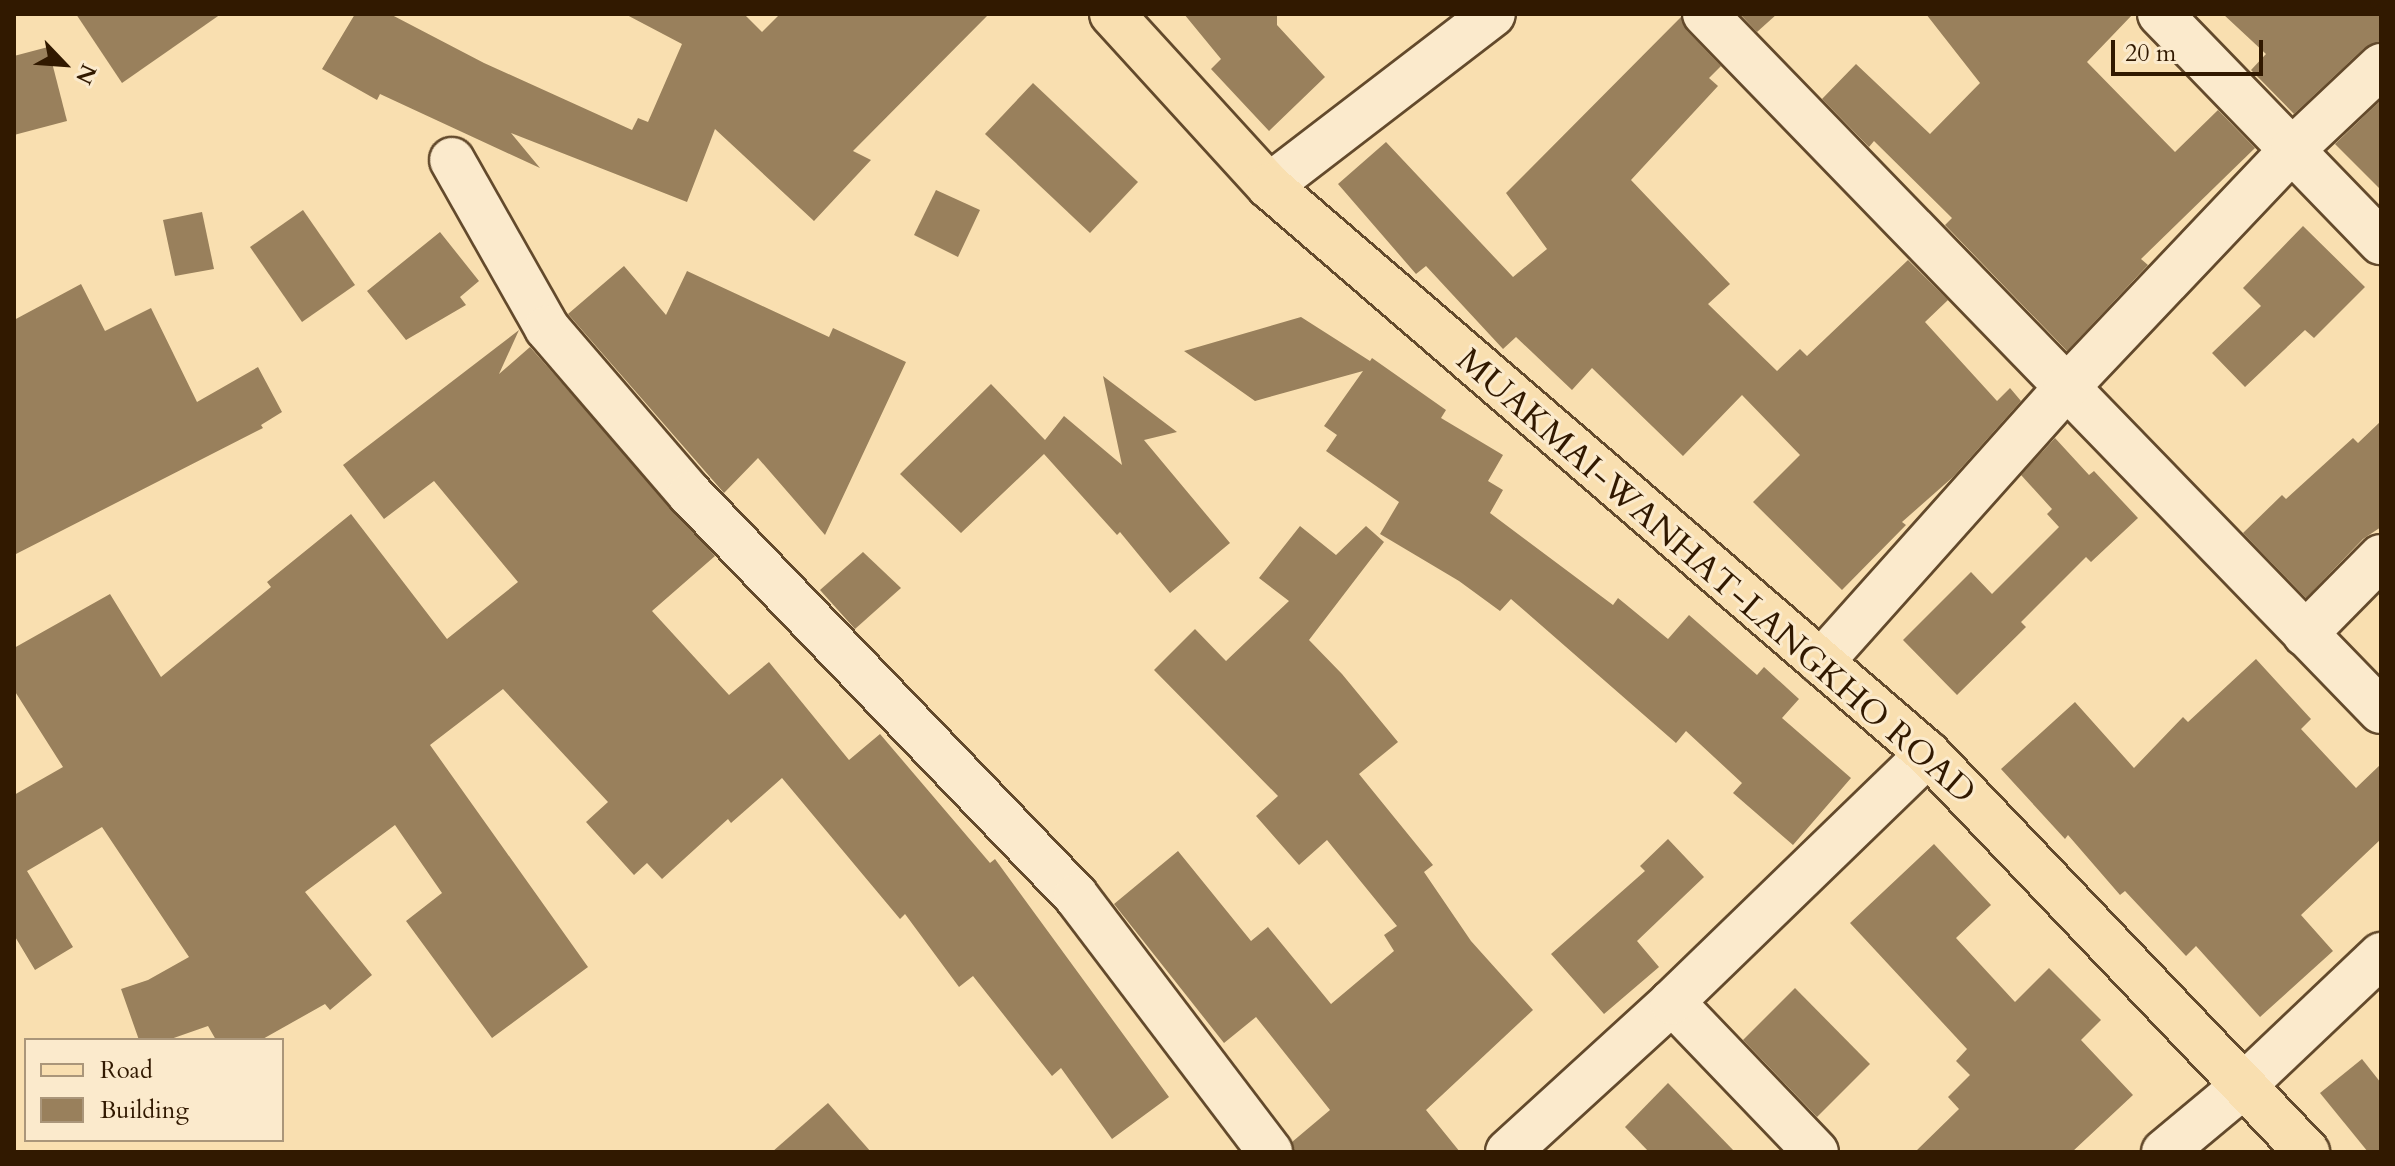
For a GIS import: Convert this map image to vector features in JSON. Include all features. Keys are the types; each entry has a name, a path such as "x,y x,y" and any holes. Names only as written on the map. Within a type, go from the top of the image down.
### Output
{"main road":[{"name":"MUAKMAI-WANHAT-LANGKHO ROAD","path":"1112,14 1269,186 1928,754 2307,1152"}],"street":[{"path":"1269,186 1493,14"},
{"path":"1705,14 2065,389 2381,711"},
{"path":"2160,14 2381,242"},
{"path":"1821,662 2065,389 2293,149 2381,66"},
{"path":"452,160 547,328 690,494 1076,896 1270,1152"},
{"path":"2305,634 2381,557"},
{"path":"1508,1152 1672,1002 1928,754"},
{"path":"2164,1152 2242,1087 2381,955"},
{"path":"1672,1002 1816,1152"}],"building":[{"path":"76,14 221,14 122,83"},
{"path":"355,14 390,14 484,63 632,130 638,118 648,122 682,44 625,14 744,14 762,32 780,14 989,14 853,151 871,160 814,221 715,129 687,202 511,133 540,168 380,94 377,100 322,69"},
{"path":"1184,14 1277,14 1277,25 1325,77 1269,131 1211,69 1221,59"},
{"path":"1740,14 1777,14 1757,32"},
{"path":"1926,14 2133,14 2087,62 2175,152 2218,110 2255,148 2141,259 2148,265 2067,351 1945,225 1952,218 1874,141 1869,147 1822,99 1856,64 1930,134 1980,83"},
{"path":"2223,14 2381,14 2381,42 2364,48 2294,114 2251,70 2266,54"},
{"path":"1681,17 1687,31 1721,66 1709,78 1718,86 1631,180 1730,284 1708,304 1777,371 1800,349 1807,356 1908,260 1948,300 1925,322 1997,401 2010,388 2021,401 1953,477 1902,522 1906,525 1842,590 1753,502 1800,455 1742,395 1683,456 1592,368 1572,390 1516,337 1503,349 1426,266 1416,274 1338,184 1386,142 1513,277 1547,249 1506,193"},
{"path":"48,47 67,121 14,135 14,56"},
{"path":"1033,83 1138,182 1090,233 985,134"},
{"path":"2381,100 2381,190 2335,144"},
{"path":"936,190 980,210 958,257 914,235"},
{"path":"303,210 355,285 302,322 250,247"},
{"path":"202,212 214,269 175,276 163,220"},
{"path":"2303,226 2365,287 2314,338 2305,330 2245,387 2212,353 2261,306 2243,288"},
{"path":"440,232 479,281 460,297 466,305 406,340 367,291"},
{"path":"624,266 666,315 687,271 829,337 833,328 906,362 825,535 758,458 724,493 568,314"},
{"path":"81,284 105,331 151,308 197,402 258,367 282,412 261,425 263,428 14,555 14,320"},
{"path":"1301,317 1370,361 1372,358 1446,410 1441,418 1503,455 1488,481 1503,490 1490,513 1613,605 1618,598 1668,639 1689,615 1757,675 1764,667 1799,699 1782,718 1851,778 1793,845 1733,793 1742,783 1686,731 1676,743 1511,599 1500,611 1459,581 1380,534 1399,502 1326,451 1337,435 1324,426 1363,371 1255,401 1184,351"},
{"path":"519,330 499,374 530,347 715,556 652,611 729,695 769,662 849,760 880,734 990,863 995,859 1169,1097 1112,1139 1061,1068 1052,1076 973,976 959,987 905,914 900,919 782,778 731,823 728,819 662,879 647,863 634,875 586,822 608,802 503,689 430,745 588,967 492,1038 406,921 442,893 395,825 305,892 372,975 330,1010 325,1004 265,1038 215,1038 208,1026 174,1038 138,1038 121,989 148,980 189,957 102,827 27,871 73,947 35,970 14,935 14,795 63,767 14,690 14,648 110,594 161,677 271,587 267,582 351,514 447,639 518,582 434,481 384,519 343,465"},
{"path":"1103,376 1177,432 1144,440 1230,543 1170,593 1120,532 1117,535 1044,454 961,533 900,474 991,384 1045,440 1064,416 1122,465"},
{"path":"2381,421 2381,527 2363,539 2306,598 2243,533 2282,495 2286,499 2353,438 2358,443"},
{"path":"2055,438 2089,475 2094,471 2138,518 2091,562 2086,557 2021,622 2026,627 1957,695 1903,640 1971,572 1992,594 2059,527 2047,514 2052,509 2021,475"},
{"path":"1300,526 1336,555 1366,526 1384,542 1309,640 1342,674 1398,742 1359,774 1433,865 1424,872 1471,941 1533,1010 1426,1110 1460,1152 1294,1152 1292,1142 1330,1110 1256,1017 1224,1043 1114,904 1178,851 1251,941 1268,927 1331,1004 1394,951 1384,935 1397,926 1327,840 1299,865 1256,816 1278,796 1154,670 1195,629 1226,661 1289,601 1259,578"},
{"path":"863,552 901,588 855,629 820,590"},
{"path":"2256,659 2311,719 2301,729 2356,788 2381,764 2381,839 2301,915 2333,951 2260,1017 2196,946 2186,956 2125,891 2120,895 2068,835 2065,839 2001,769 2075,702 2134,768 2183,717 2188,722"},
{"path":"1668,839 1704,877 1637,941 1659,967 1604,1014 1551,954 1645,871 1640,866"},
{"path":"1934,844 1991,905 1956,938 2015,1002 2049,968 2101,1020 2081,1040 2133,1095 2072,1152 1915,1152 1959,1109 1948,1097 1970,1075 1956,1061 1967,1049 1850,923"},
{"path":"1795,988 1870,1064 1817,1117 1743,1040"},
{"path":"2362,1059 2381,1083 2381,1152 2368,1152 2320,1093"},
{"path":"1668,1083 1735,1152 1649,1152 1625,1127"},
{"path":"828,1103 871,1152 772,1152"}]}
